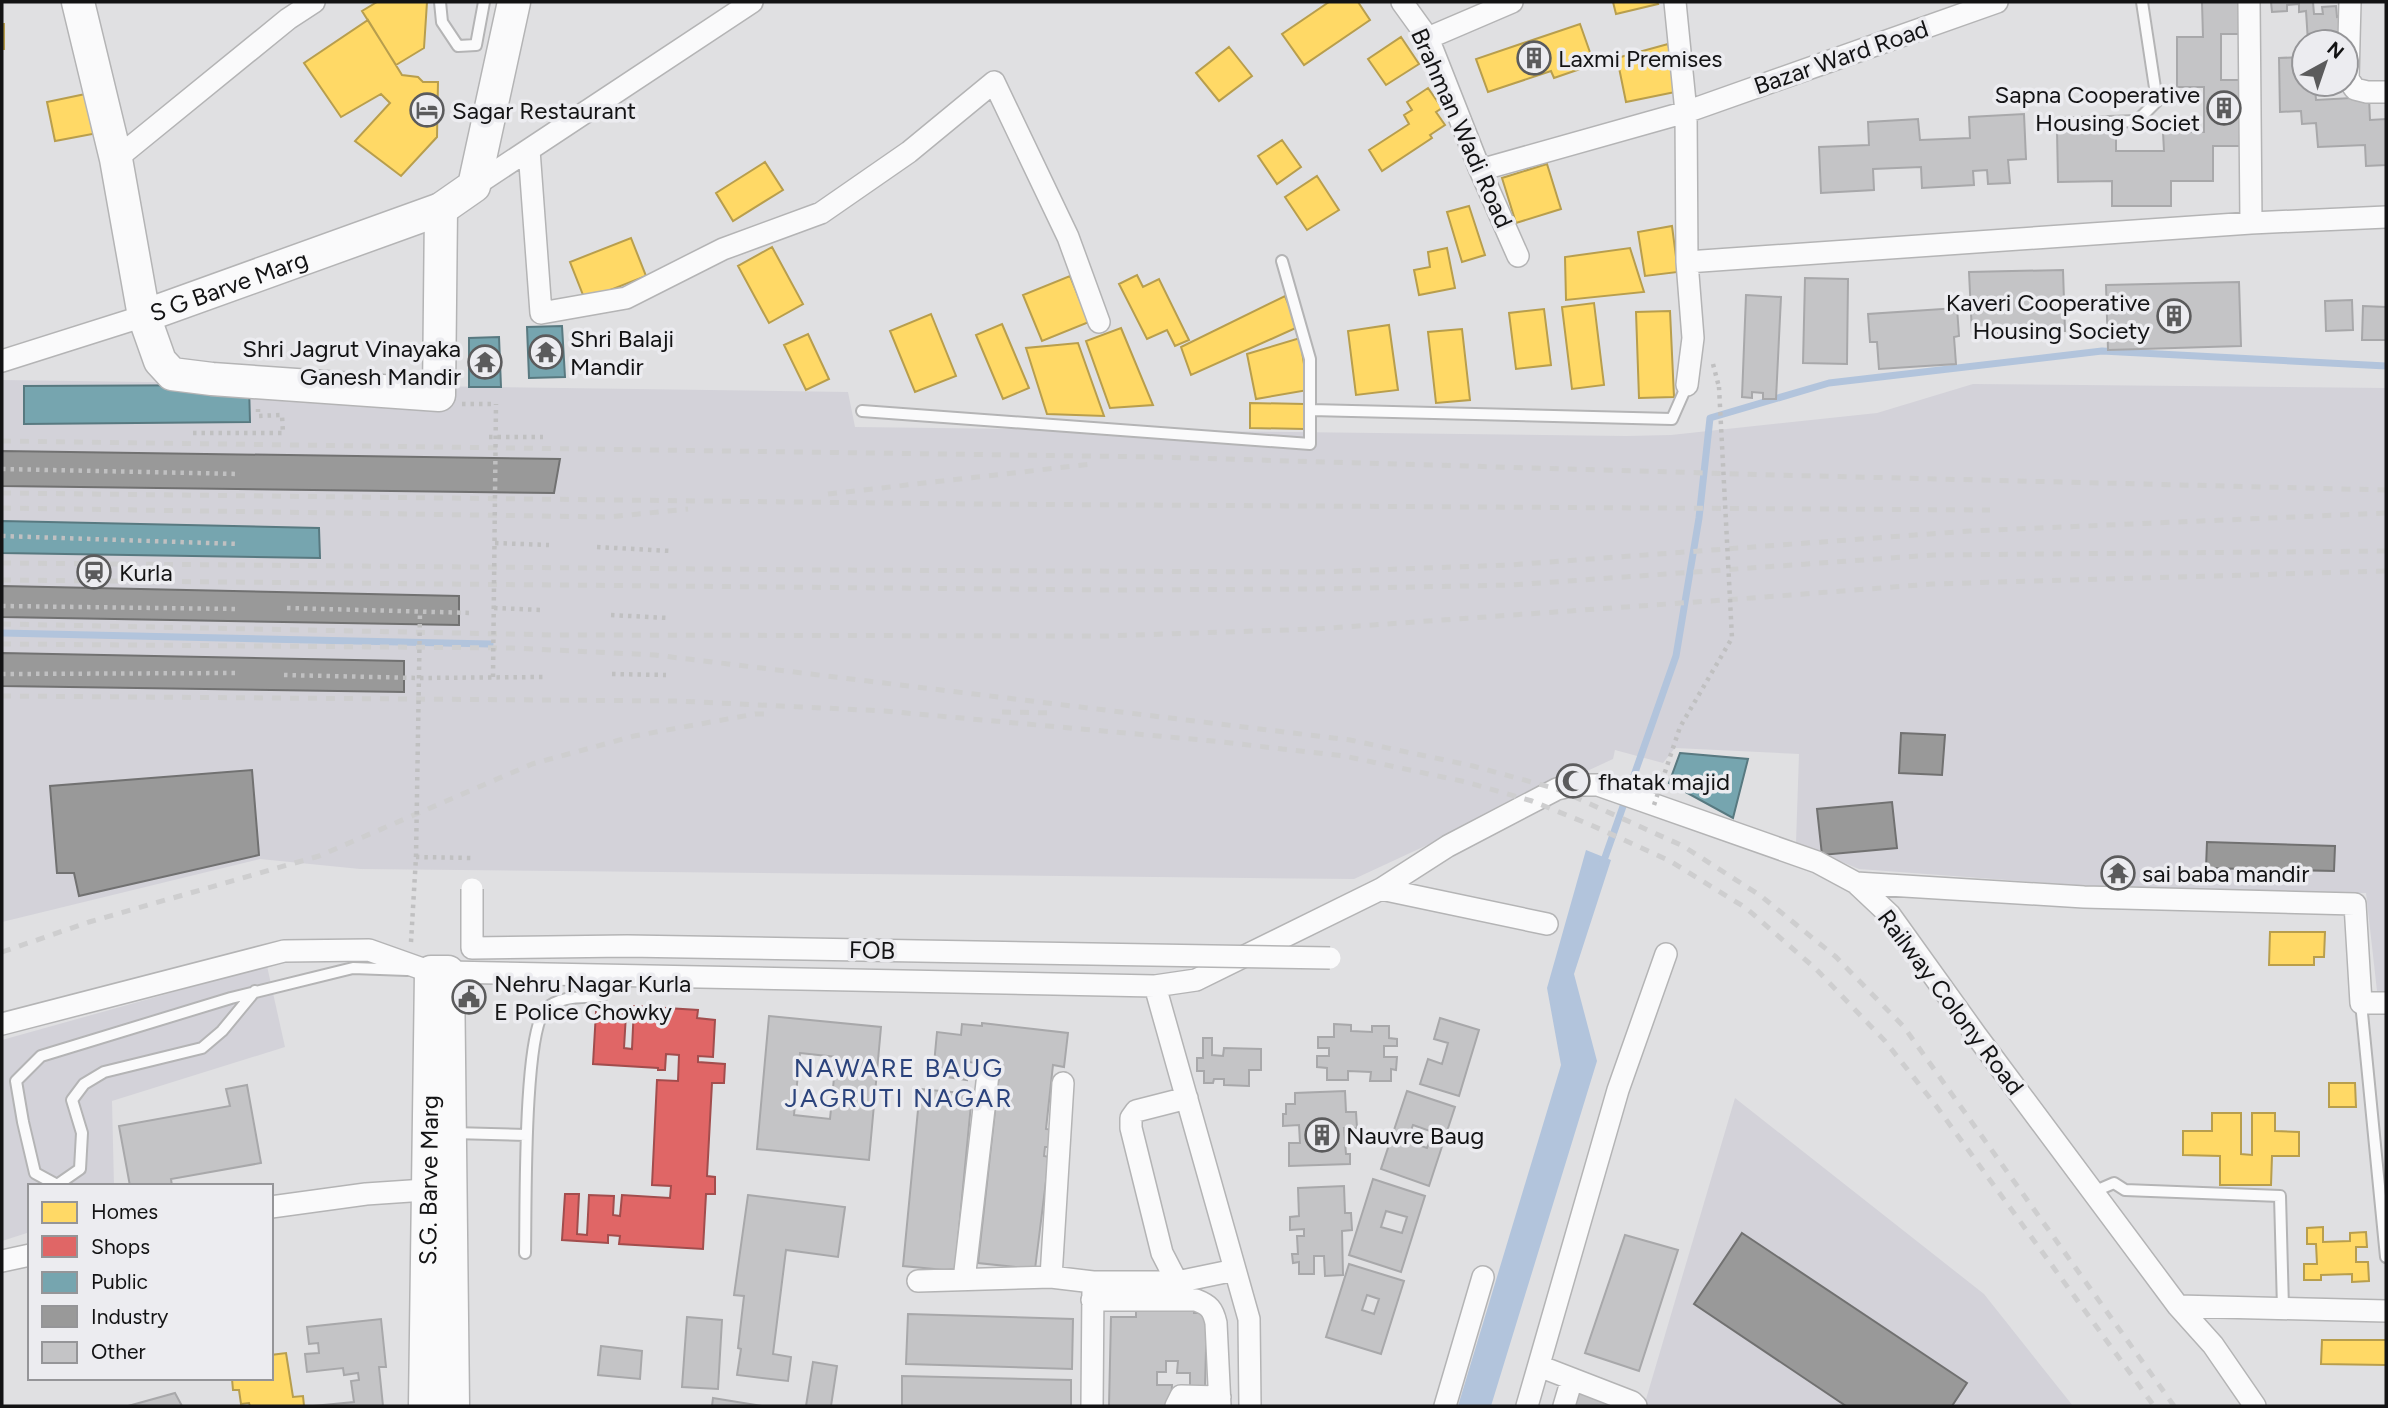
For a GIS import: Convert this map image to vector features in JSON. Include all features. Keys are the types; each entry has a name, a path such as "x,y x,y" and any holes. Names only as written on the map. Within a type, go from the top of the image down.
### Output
{"street":[{"name":"S G Barve Marg","path":"78,2 116,159 144,316 441,209 474,186"},
{"path":"116,159 288,19 314,2"},
{"path":"474,186 491,64 514,2"},
{"path":"474,186 752,2"},
{"name":"Brahman Wadi Road","path":"1402,2 1428,38 1480,170 1518,256"},
{"path":"1428,38 1512,2"},
{"path":"1675,2 1686,112 1687,262 1693,338 1687,385"},
{"name":"Bazar Ward Road","path":"1480,170 1686,112 1997,2"},
{"path":"2249,2 2250,223"},
{"path":"2350,2 2348,79 2355,89 2386,92"},
{"path":"529,150 541,313 626,298 723,249 821,214 909,152 994,82 1068,237 1099,322"},
{"path":"2,361 144,316 160,361 172,374 439,395 441,209"},
{"path":"1687,262 2250,223 2386,217"},
{"name":"Railway Colony Road","path":"2,1024 284,951 369,950 430,969 1155,986 1196,980 1381,889 1448,846 1544,795 1574,785 1598,785 1817,862 1856,883 1890,915 2178,1306 2213,1345 2255,1406"},
{"path":"1856,883 2084,897 2355,904 2361,1003 2386,1003"},
{"name":"FOB","path":"472,889 472,948 627,946 1330,958"},
{"path":"1381,889 1547,924"},
{"path":"1527,1406 1618,1090 1666,954"},
{"path":"430,969 450,1132 439,1189 453,1406"},
{"name":"S.G. Barve Marg","path":"425,1406 439,1189 430,969"},
{"path":"1155,986 1249,1320 1250,1406"},
{"path":"964,1280 988,1074"},
{"path":"1051,1277 1063,1083"},
{"path":"1177,1282 1162,1253 1131,1128 1131,1118 1136,1111 1187,1098"},
{"path":"273,1207 366,1194 439,1189"},
{"path":"2,1261 28,1255"},
{"path":"1092,1291 1177,1282 1235,1270"},
{"path":"918,1281 1051,1277 1092,1291 1196,1300 1207,1304 1213,1310 1216,1323 1220,1402 1181,1396 1176,1406"},
{"path":"1445,1406 1483,1278"},
{"path":"1092,1291 1092,1406"},
{"path":"2178,1306 2386,1311"},
{"path":"1539,1366 1632,1402 1636,1406"},
{"path":"1564,1406 1572,1379"}],"lane":[{"path":"442,2 442,22 458,46 476,45"},
{"path":"484,2 476,45 491,64"},
{"path":"2051,124 2137,121 2157,101 2142,2"},
{"path":"862,411 1310,444 1310,359 1282,261"},
{"path":"1311,410 1672,419 1687,385"},
{"path":"55,1184 35,1173 16,1081 41,1056 255,992 353,968 430,969"},
{"path":"58,1184 80,1169 82,1133 72,1100 85,1084 104,1072 202,1048 222,1031 255,992"},
{"path":"525,1253 526,1135 534,1048 543,1011 558,1000 602,996"},
{"path":"2361,1003 2386,1257"},
{"path":"450,1132 526,1135"},
{"path":"2093,1192 2114,1184 2125,1190 2280,1196 2283,1308"}],"path":[{"path":"1651,804 1680,727 1732,638 1719,387"},
{"path":"193,433 283,433 282,415 258,416 257,404"},
{"path":"493,677 496,404"},
{"path":"489,437 543,437"},
{"path":"2,469 240,474"},
{"path":"2,536 239,544"},
{"path":"495,543 549,545"},
{"path":"597,547 671,551"},
{"path":"2,606 237,609"},
{"path":"286,608 473,612"},
{"path":"494,608 542,610"},
{"path":"420,612 416,857 430,969"},
{"path":"611,615 668,618"},
{"path":"2,674 236,673"},
{"path":"612,674 666,675"},
{"path":"284,676 543,677"},
{"path":"416,857 472,858"}],"shaded area":[{"path":"2,380 848,392 855,427 1626,436 1671,435 1877,413 1973,384 2386,388 2386,991 2377,991 2366,893 2169,892 1859,869 1796,843 1799,754 1675,748 1663,763 1615,750 1613,759 1354,879 360,869 260,859 2,922"},
{"path":"267,966 285,1047 112,1101 114,1184 28,1184 28,1233 2,1241 2,1040"},
{"path":"1735,1098 1984,1294 2073,1406 1644,1406"}],"water":[{"path":"1586,850 1611,860 1574,974 1597,1061 1491,1406 1458,1406 1561,1065 1547,988"}],"building: Homes":[{"path":"377,2 427,2 424,48 396,65 362,11"},
{"path":"1329,2 1358,2 1370,20 1304,65 1282,34"},
{"path":"1613,2 1657,2 1658,4 1616,14"},
{"path":"368,20 402,75 418,77 423,82 438,82 437,137 401,176 355,141 390,103 381,94 341,117 304,63"},
{"path":"4,24 4,49 2,49"},
{"name":"Laxmi Premises","path":"1580,24 1592,58 1578,62 1580,69 1554,78 1551,71 1488,92 1476,59"},
{"path":"1401,37 1419,64 1386,85 1368,59"},
{"path":"1668,44 1680,91 1626,102 1617,58"},
{"path":"1229,47 1252,76 1219,101 1196,73"},
{"path":"1428,88 1442,108 1436,112 1445,125 1430,135 1432,138 1382,171 1369,150 1409,124 1404,115 1412,110 1407,102"},
{"path":"95,92 103,132 55,141 47,102"},
{"path":"1282,140 1301,167 1277,184 1258,156"},
{"path":"765,162 783,190 733,221 716,193"},
{"path":"1547,164 1561,209 1516,223 1502,178"},
{"path":"1317,176 1339,210 1307,230 1285,197"},
{"path":"1469,206 1485,255 1462,262 1447,212"},
{"path":"1672,226 1678,272 1645,276 1638,232"},
{"path":"631,238 646,276 585,300 570,262"},
{"path":"772,247 803,304 769,323 738,266"},
{"path":"1447,248 1455,288 1419,295 1414,270 1430,267 1428,252"},
{"path":"1630,248 1644,292 1566,300 1565,257"},
{"path":"1137,275 1143,287 1159,279 1189,340 1175,346 1167,330 1147,339 1119,284"},
{"path":"1070,276 1089,322 1042,341 1023,295"},
{"path":"1285,296 1298,327 1191,375 1181,347"},
{"path":"1594,303 1604,385 1572,389 1562,307"},
{"path":"1544,309 1551,365 1516,369 1509,313"},
{"path":"1670,311 1674,397 1639,398 1636,312"},
{"path":"931,314 956,376 915,392 890,331"},
{"path":"1002,324 1029,388 1003,399 976,335"},
{"path":"1389,325 1398,390 1356,395 1348,331"},
{"path":"1121,328 1153,405 1110,408 1086,341"},
{"path":"1462,329 1470,400 1436,403 1428,332"},
{"path":"808,334 829,379 806,390 784,345"},
{"path":"1300,338 1308,390 1256,399 1247,354"},
{"path":"1078,343 1104,416 1047,414 1026,348"},
{"path":"1250,403 1304,404 1304,429 1250,428"},
{"path":"2270,932 2325,932 2324,957 2314,957 2314,965 2269,965"},
{"path":"2329,1083 2355,1083 2356,1107 2329,1107"},
{"path":"2212,1113 2241,1113 2241,1154 2252,1155 2252,1113 2275,1113 2275,1131 2299,1132 2299,1156 2272,1156 2271,1185 2220,1185 2220,1156 2183,1155 2183,1131 2212,1131"},
{"path":"2323,1227 2323,1242 2350,1241 2350,1233 2366,1232 2367,1247 2356,1247 2356,1262 2368,1262 2369,1281 2352,1282 2352,1274 2321,1275 2321,1280 2304,1280 2304,1264 2317,1264 2316,1244 2307,1244 2307,1228"},
{"path":"2322,1340 2386,1340 2386,1365 2321,1364"},
{"path":"286,1353 293,1397 303,1396 304,1406 241,1404 239,1390 233,1390 232,1380 273,1380 273,1355"}],"building: Shops":[{"path":"634,1006 698,1010 697,1018 715,1020 713,1057 698,1056 698,1062 725,1064 724,1083 712,1083 707,1176 715,1177 715,1194 706,1194 703,1249 619,1244 620,1236 608,1235 608,1243 562,1240 565,1194 579,1194 577,1234 587,1235 589,1195 614,1196 613,1215 620,1216 622,1195 670,1198 671,1186 652,1185 657,1080 678,1081 679,1055 666,1054 665,1070 593,1064 596,1012 626,1014 624,1048 632,1049"}],"building: Public":[{"name":"Shri Balaji Mandir","path":"562,326 565,377 529,378 527,327"},
{"name":"Shri Jagrut Vinayaka Ganesh Mandir","path":"499,337 501,387 469,387 469,338"},
{"path":"249,385 250,422 24,424 24,386"},
{"path":"2,521 319,528 320,558 2,553"},
{"path":"1680,753 1748,759 1733,818 1669,783"}],"building: Industry":[{"path":"2,451 560,459 554,493 2,486"},
{"path":"2,586 459,596 459,625 2,617"},
{"path":"2,653 404,661 404,692 2,686"},
{"path":"1901,733 1945,735 1942,775 1899,773"},
{"path":"252,770 259,855 79,896 74,873 57,873 50,786"},
{"path":"1892,802 1897,848 1822,855 1817,809"},
{"path":"2207,842 2335,846 2334,871 2206,868"},
{"path":"1742,1233 1967,1383 1952,1406 1846,1406 1694,1304"}],"building: Other":[{"name":"Sapna Cooperative Housing Societ","path":"2202,2 2243,2 2243,34 2221,34 2221,80 2244,80 2245,146 2213,146 2213,181 2171,181 2171,206 2112,206 2112,181 2058,182 2057,130 2116,130 2116,151 2164,151 2163,132 2204,132 2204,87 2177,87 2177,37 2203,37"},
{"path":"2271,2 2313,2 2314,14 2323,14 2322,7 2336,6 2337,17 2341,16 2341,28 2307,28 2306,11 2299,12 2299,4 2287,5 2287,11 2272,12"},
{"path":"2279,58 2290,58 2290,98 2316,100 2369,97 2370,120 2386,119 2386,165 2366,166 2365,145 2318,147 2316,123 2302,124 2301,111 2280,112"},
{"path":"2024,114 2026,159 2008,160 2010,183 1988,184 1987,170 1973,171 1974,185 1922,188 1921,167 1873,169 1874,190 1821,193 1819,147 1869,145 1868,122 1918,119 1920,140 1970,138 1969,117"},
{"path":"2063,270 2065,331 1972,334 1969,272"},
{"path":"1805,278 1848,279 1847,364 1803,363"},
{"name":"Kaveri Cooperative Housing Society","path":"2239,282 2241,346 2108,350 2106,285"},
{"path":"1746,295 1781,297 1776,399 1763,399 1763,393 1752,392 1752,398 1742,397"},
{"path":"2352,300 2353,330 2326,331 2325,301"},
{"path":"2363,306 2386,307 2386,340 2362,340"},
{"path":"1957,308 1959,336 1954,337 1956,364 1879,369 1877,342 1870,342 1868,314"},
{"path":"769,1016 881,1027 869,1160 757,1149","holes":["800,1053 836,1057 830,1119 794,1115"]},
{"path":"1440,1018 1479,1030 1459,1096 1420,1084 1428,1059 1442,1064 1448,1043 1434,1039"},
{"path":"982,1023 1068,1033 1064,1067 1053,1065 1046,1129 1053,1130 1050,1147 1045,1147 1044,1156 1049,1157 1035,1269 978,1263 1000,1066 969,1062 967,1080 933,1075 937,1032 961,1035 962,1024 982,1026"},
{"path":"1334,1024 1351,1025 1351,1031 1372,1032 1372,1026 1389,1026 1389,1038 1397,1039 1397,1046 1384,1046 1384,1057 1397,1057 1396,1070 1391,1069 1391,1081 1370,1081 1371,1072 1348,1071 1348,1080 1327,1080 1327,1068 1317,1067 1317,1056 1329,1056 1329,1048 1318,1048 1318,1037 1334,1037"},
{"path":"1203,1038 1212,1038 1212,1055 1223,1056 1224,1048 1261,1049 1261,1070 1249,1070 1249,1086 1224,1085 1224,1079 1204,1083 1204,1071 1197,1071 1197,1058 1203,1058"},
{"path":"247,1085 261,1163 171,1179 172,1184 130,1184 119,1126 230,1106 226,1089"},
{"path":"920,1089 972,1094 955,1271 903,1266"},
{"name":"Nauvre Baug","path":"1345,1091 1346,1112 1356,1112 1357,1128 1344,1128 1346,1154 1350,1154 1350,1164 1289,1166 1289,1143 1300,1143 1299,1125 1283,1126 1286,1104 1295,1104 1295,1093"},
{"path":"1407,1091 1455,1107 1429,1186 1381,1169","holes":["1413,1125 1433,1132 1427,1148 1407,1141"]},
{"path":"1373,1179 1425,1196 1401,1272 1349,1255","holes":["1386,1211 1407,1217 1402,1233 1381,1227"]},
{"path":"1344,1186 1345,1213 1351,1213 1352,1230 1342,1231 1343,1275 1325,1276 1324,1256 1314,1256 1314,1274 1299,1274 1299,1262 1293,1263 1292,1254 1298,1254 1297,1236 1304,1236 1304,1229 1290,1230 1290,1217 1299,1216 1298,1188"},
{"path":"748,1195 845,1207 838,1257 786,1250 773,1354 791,1357 788,1381 737,1375 744,1296 734,1295"},
{"path":"1625,1235 1678,1250 1639,1371 1585,1353"},
{"path":"1349,1264 1404,1281 1381,1354 1326,1337","holes":["1367,1295 1379,1299 1374,1314 1362,1310"]},
{"path":"1174,1305 1194,1305 1194,1313 1207,1313 1205,1386 1190,1386 1190,1373 1177,1373 1178,1361 1166,1361 1166,1372 1157,1372 1157,1385 1172,1385 1171,1406 1109,1406 1111,1317 1136,1317 1136,1310 1174,1311"},
{"path":"908,1314 1073,1319 1072,1369 906,1364"},
{"path":"687,1317 722,1320 718,1389 682,1387"},
{"path":"381,1319 386,1367 379,1367 383,1406 313,1406 354,1402 351,1381 359,1380 358,1373 344,1375 343,1368 307,1372 305,1354 319,1353 318,1343 309,1344 307,1327"},
{"path":"601,1346 642,1351 640,1379 598,1375"},
{"path":"813,1362 837,1366 831,1406 806,1406"},
{"path":"902,1376 1071,1380 1071,1406 902,1406"},
{"path":"1577,1390 1622,1406 1572,1406"},
{"path":"175,1393 182,1406 128,1406"},
{"path":"713,1398 762,1406 712,1406"}],"waterway":[{"path":"1602,866 1676,656 1699,518 1710,418 1829,383 2102,351 2386,366"},
{"path":"2,633 490,644"}],"railway":[{"path":"2,441 1154,457 2386,490"},
{"path":"828,494 1092,464"},
{"path":"2,493 969,504 1990,510"},
{"path":"2,508 609,517 688,509"},
{"path":"2,563 1317,572 1509,565 1970,531 2386,513"},
{"path":"2,580 1110,590 1316,589 1512,585 1933,555 2386,551"},
{"path":"2,624 557,635 1106,636 1316,629 1932,584 2386,571"},
{"path":"2,644 512,648 655,655 1350,740 1473,766 1557,789 1683,846 1761,896 1836,957 1904,1027 2174,1406"},
{"path":"2,696 678,701 884,711 1213,741 1344,756 1466,782 1532,801 1670,861 1746,908 1816,969 1885,1041 1937,1107 2154,1406"},
{"path":"1002,712 1055,713"},
{"path":"2,952 89,922 319,856 532,764 634,736 755,714 768,714"}],"place":[{"name":"Laxmi Premises","path":"1534,58"},
{"name":"Sapna Cooperative Housing Societ","path":"2224,108"},
{"name":"Sagar Restaurant","path":"427,110"},
{"name":"Kaveri Cooperative Housing Society","path":"2174,316"},
{"name":"Shri Balaji Mandir","path":"546,352"},
{"name":"Shri Jagrut Vinayaka Ganesh Mandir","path":"485,362"},
{"name":"Kurla","path":"94,572"},
{"name":"fhatak majid","path":"1573,781"},
{"name":"sai baba mandir","path":"2118,873"},
{"name":"Nehru Nagar Kurla E Police Chowky","path":"469,997"},
{"name":"Nauvre Baug","path":"1322,1135"}],"district":[{"name":"NAWARE BAUG JAGRUTI NAGAR","path":"899,1083"}]}
